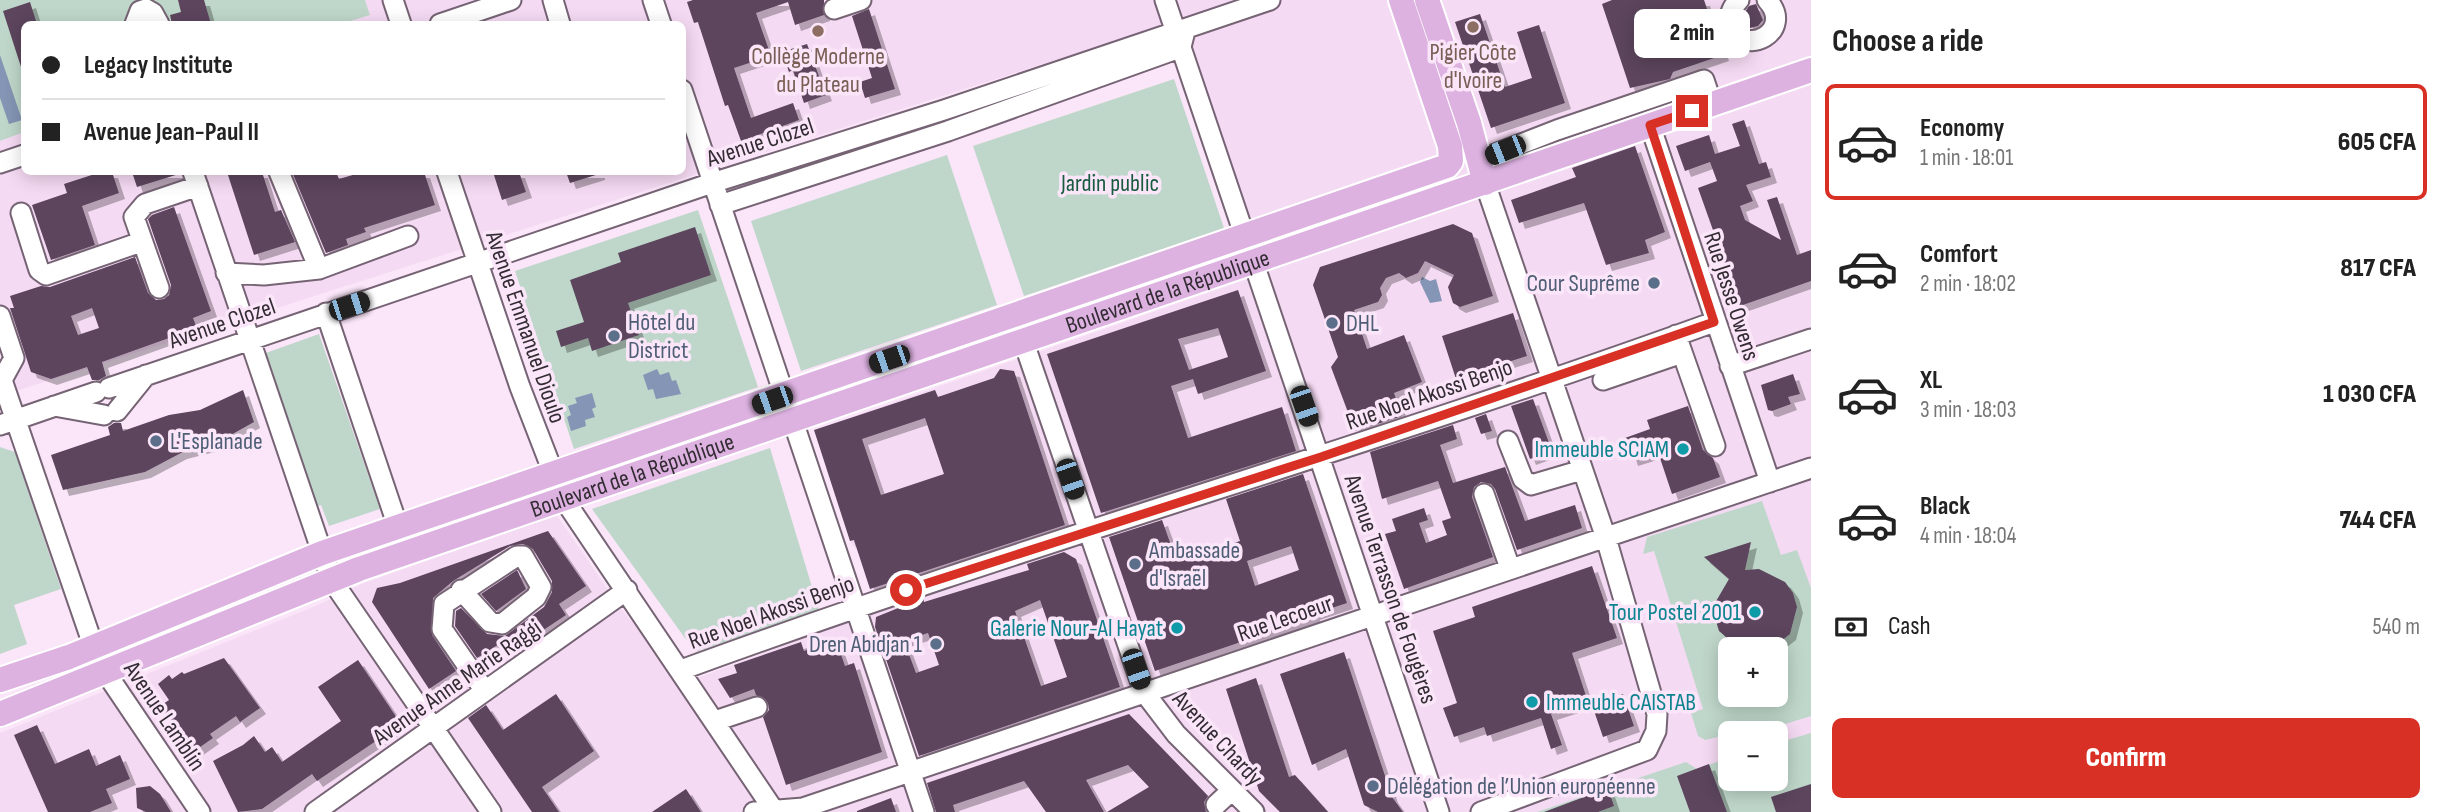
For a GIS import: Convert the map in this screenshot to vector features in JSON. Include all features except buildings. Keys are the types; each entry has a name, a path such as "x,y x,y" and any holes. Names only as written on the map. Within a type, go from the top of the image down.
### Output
{"main road":[{"path":"1401,0 1446,130 1451,161 1483,172"},
{"path":"1427,0 1483,172"},
{"name":"Boulevard de la République","path":"0,714 331,579 1255,262 1483,172 1650,125 1811,70"},
{"name":"Boulevard de la République","path":"0,680 322,553 1246,238 1433,173 1451,161"}],"street":[{"path":"393,0 400,21"},
{"path":"449,21 511,0"},
{"path":"553,0 560,21"},
{"path":"653,0 660,21"},
{"path":"834,9 861,0"},
{"name":"Avenue Terrasson de Fougères","path":"1165,0 1181,34 1246,238 1442,811"},
{"name":"Avenue Clozel","path":"8,422 712,183 1181,34 1270,0"},
{"path":"1739,0 1733,7 1730,22 1738,35 1740,46 1765,37 1774,26 1774,11 1767,0"},
{"path":"136,21 140,10 146,9 153,13 157,21"},
{"path":"720,205 950,131 1181,34"},
{"path":"1480,811 1647,750 1656,731 1657,714 1606,538 1552,377 1531,291 1483,172 1557,130 1704,80 1712,104"},
{"path":"686,102 924,812"},
{"name":"Rue Jesse Owens","path":"1650,125 1714,322 1770,482"},
{"path":"0,163 21,156"},
{"path":"280,175 319,269"},
{"name":"Avenue Emmanuel Dioulo","path":"448,175 563,498 715,721 768,812"},
{"path":"159,288 134,217 145,204 196,179 331,579 491,812"},
{"path":"21,213 39,270 46,275 141,242"},
{"path":"226,273 264,275 319,269 408,236"},
{"path":"326,313 398,527"},
{"path":"0,316 14,358 1,380"},
{"name":"Rue Noel Akossi Benjo","path":"681,670 854,607 1321,457 1552,377 1679,344 1714,322"},
{"path":"1730,366 1811,339"},
{"name":"Avenue Chardy","path":"1023,340 1144,692 1176,734 1254,812"},
{"path":"0,342 5,357 0,358"},
{"path":"1603,380 1679,344 1715,446"},
{"name":"Avenue Clozel","path":"53,406 110,413 146,374"},
{"name":"Avenue Lamblin","path":"1,380 8,422 104,670 200,812"},
{"path":"1508,441 1523,479 1531,485 1582,470"},
{"name":"Rue Lecoeur","path":"768,812 803,808 1811,468"},
{"path":"1483,494 1510,568"},
{"path":"461,590 444,604 440,623 485,691"},
{"name":"Avenue Anne Marie Raggi","path":"315,812 627,590"},
{"path":"715,721 757,706"},
{"path":"1216,805 1232,790"}],"shaded area":[{"path":"365,0 1811,0 1811,812 0,812 0,733 318,605 364,583 556,514 622,610 684,683 870,614 870,589 859,553 850,541 814,430 1265,273 1175,22 16,391 0,342 0,141 21,133 21,175 686,175 686,21 351,21 370,15"}],"green space":[{"path":"0,0 365,0 370,15 351,21 21,21 21,133 0,141"},
{"name":"Jardin public","path":"1174,79 1224,228 1024,296 973,146"},
{"path":"947,155 997,305 801,371 751,221"},
{"path":"698,210 758,387 574,449 515,271"},
{"path":"319,334 380,509 329,526 321,505 315,507 263,354"},
{"path":"0,447 15,452 61,589 14,605 27,644 0,654"},
{"path":"770,448 819,610 695,652 592,509"},
{"path":"1762,501 1781,555 1797,550 1811,588 1811,716 1788,723 1788,721 1718,721 1718,737 1705,740 1698,736 1691,713 1703,709 1654,551 1643,554 1647,537"},
{"path":"1811,733 1811,812 1537,812 1686,762 1697,769 1718,762 1718,791 1788,791 1788,740"}],"water":[{"path":"0,55 21,120 9,124 0,98"},
{"path":"1422,277 1430,281 1436,279 1442,301 1430,303 1420,282"},
{"path":"657,369 660,375 669,372 672,381 676,380 681,394 656,399 653,389 648,390 643,375"},
{"path":"592,393 596,407 592,409 595,417 585,420 586,426 571,431 567,417 571,415 568,406 577,403 575,398"}],"place":[{"name":"Pigier Côte d'Ivoire","path":"1473,27"},
{"name":"Collège Moderne du Plateau","path":"818,31"},
{"name":"Cour Suprême","path":"1654,283"},
{"name":"DHL","path":"1332,323"},
{"name":"Hôtel du District","path":"614,336"},
{"name":"L'Esplanade","path":"156,441"},
{"name":"Immeuble SCIAM","path":"1683,449"},
{"name":"Ambassade d'Israël","path":"1135,564"},
{"name":"Tour Postel 2001","path":"1755,612"},
{"name":"Galerie Nour-Al Hayat","path":"1177,628"},
{"name":"Dren Abidjan 1","path":"936,644"},
{"name":"Immeuble CAISTAB","path":"1532,702"},
{"name":"Délégation de l’Union européenne","path":"1373,786"}],"route":[{"path":"906,590 1321,457 1714,322 1650,125 1692,111"}]}
